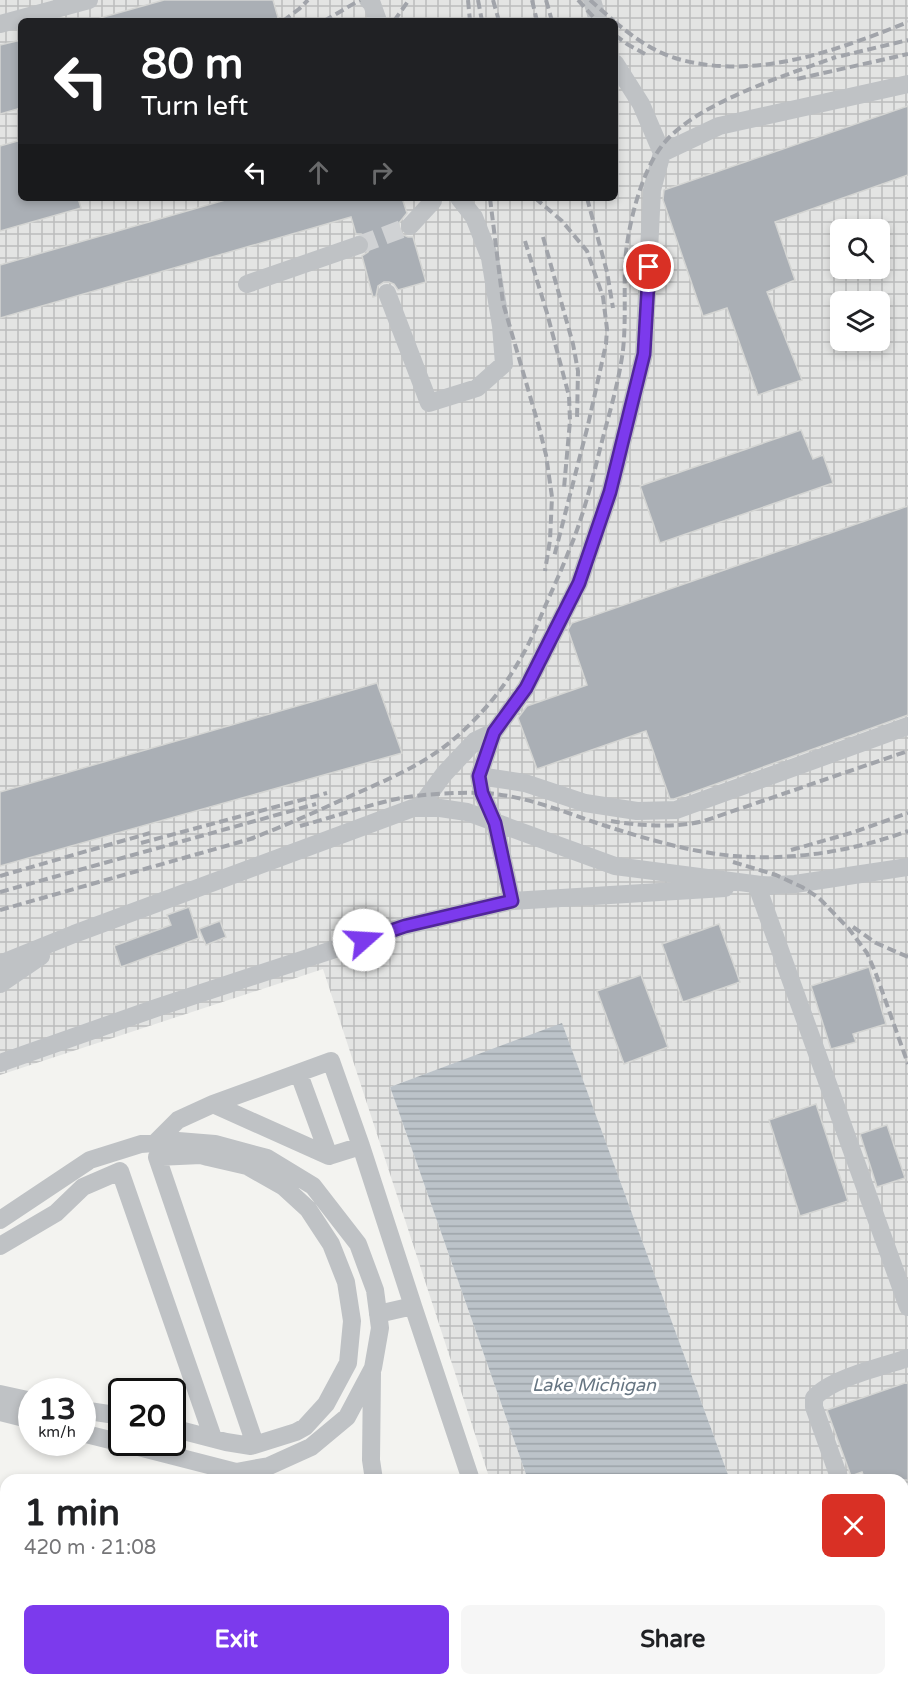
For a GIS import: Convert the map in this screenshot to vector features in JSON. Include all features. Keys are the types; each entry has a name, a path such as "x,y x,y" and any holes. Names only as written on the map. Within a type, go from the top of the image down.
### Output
{"street":[{"path":"22,18 89,0"},
{"path":"368,0 372,4 377,18"},
{"path":"592,0 597,18"},
{"path":"0,24 18,19"},
{"path":"512,901 495,823 482,793 479,776 494,732 526,688 579,583 610,492 644,354 652,190 662,153 641,104 618,68"},
{"path":"662,153 719,126 908,84"},
{"path":"410,226 434,201"},
{"path":"387,293 429,403 477,388 504,364 501,326 490,258 474,217 461,201"},
{"path":"247,284 359,245"},
{"path":"479,776 525,783 585,803 637,811 676,810 908,726"},
{"path":"419,808 444,774 475,741 494,732"},
{"path":"0,964 74,934 412,808 440,808 467,812 615,866 763,886"},
{"path":"0,1063 156,1008 405,926 512,901 795,884 908,867"},
{"path":"763,886 908,1307"},
{"path":"0,984 74,934"},
{"path":"155,1143 178,1120 213,1104 331,1061 469,1474"},
{"path":"299,1074 329,1156"},
{"path":"213,1104 329,1156 361,1146"},
{"path":"0,1220 90,1160 141,1144 178,1141 215,1144 267,1158 314,1186 358,1244 375,1290 380,1328 373,1368 371,1460 373,1474"},
{"path":"186,1431 251,1446 305,1427 326,1404 348,1363 352,1322 346,1282 331,1244 308,1209 284,1187 247,1167 201,1155 157,1158 255,1444"},
{"path":"0,1246 56,1213 83,1187 120,1171 213,1438"},
{"path":"378,1314 413,1306"},
{"path":"838,1474 814,1407 814,1398 821,1390 839,1381 908,1358"},
{"path":"236,1472 269,1466 311,1447 346,1417 373,1368"},
{"path":"0,1394 18,1398"},
{"path":"0,1412 18,1416"},
{"path":"173,1456 241,1474"}],"shaded area":[{"path":"0,0 908,0 908,1474 728,1474 562,1024 390,1087 526,1474 488,1474 323,969 0,1075"}],"water":[{"name":"Lake Michigan","path":"562,1023 728,1474 526,1474 390,1087"}],"building":[{"path":"164,0 273,0 278,18 100,18"},
{"path":"18,41 18,109 0,114 0,45"},
{"path":"908,106 908,175 775,222 795,280 767,292 802,380 758,395 727,308 703,316 663,200 664,190"},
{"path":"18,141 18,201 79,201 81,208 0,231 0,146"},
{"path":"222,201 403,201 407,213 399,223 399,229 403,235 413,237 426,282 398,290 394,284 384,282 378,286 376,296 373,297 362,256 368,252 370,242 366,236 356,234 351,217 0,318 0,265"},
{"path":"801,430 813,459 823,455 833,483 660,543 640,486"},
{"path":"908,506 908,715 674,799 670,799 646,731 537,769 518,718 527,706 587,685 568,630 572,623"},
{"path":"377,683 402,753 0,866 0,792"},
{"path":"189,907 199,938 121,967 114,946 171,925 167,915"},
{"path":"220,921 226,937 206,945 199,929"},
{"path":"719,924 740,982 683,1002 662,944"},
{"path":"869,967 886,1024 853,1034 856,1042 831,1049 811,986"},
{"path":"641,975 668,1047 624,1064 597,991"},
{"path":"816,1104 848,1201 800,1216 769,1120"},
{"path":"887,1125 905,1178 877,1187 860,1134"},
{"path":"908,1382 908,1474 863,1474 862,1472 850,1474 827,1410"}],"tunnel":[{"path":"359,245 410,226"}],"railway":[{"path":"287,18 308,0"},
{"path":"329,18 360,0"},
{"path":"396,18 409,0"},
{"path":"468,0 470,18"},
{"path":"478,0 481,18"},
{"path":"493,0 498,18"},
{"path":"532,0 536,18"},
{"path":"546,0 551,18"},
{"path":"578,0 594,18"},
{"path":"590,0 611,18"},
{"path":"618,24 646,45 664,54 711,65 740,66 768,64 826,52 908,22"},
{"path":"618,37 645,54"},
{"path":"841,56 908,40"},
{"path":"797,79 908,54"},
{"path":"247,840 309,815 416,765 454,739 483,711 500,690 526,650 561,571 587,499 614,398 621,362 625,264 636,203 647,172 661,147 675,132 695,117 717,104 767,82 836,57"},
{"path":"490,201 503,303 546,455 552,497 550,540 545,571"},
{"path":"539,201 562,221 587,251 603,297 607,329 606,344 588,425 554,557"},
{"path":"588,201 607,272 613,308"},
{"path":"543,237 573,344 578,371 577,419"},
{"path":"525,241 569,396 570,421 564,488"},
{"path":"611,821 658,826 704,821 908,751"},
{"path":"141,843 327,793"},
{"path":"300,826 401,798 431,794 474,793 514,797 653,840 734,856 778,857 822,853 866,844 908,831"},
{"path":"0,892 316,804"},
{"path":"791,850 851,833 908,813"},
{"path":"0,876 150,833"},
{"path":"0,910 254,838"},
{"path":"733,862 776,875 802,887 819,898 849,929 867,953 908,1064"},
{"path":"853,927 876,943 908,957"}],"route":[{"path":"364,940 405,926 512,901 495,823 482,793 479,776 494,732 526,688 579,583 604,510 644,354 649,267"}]}
